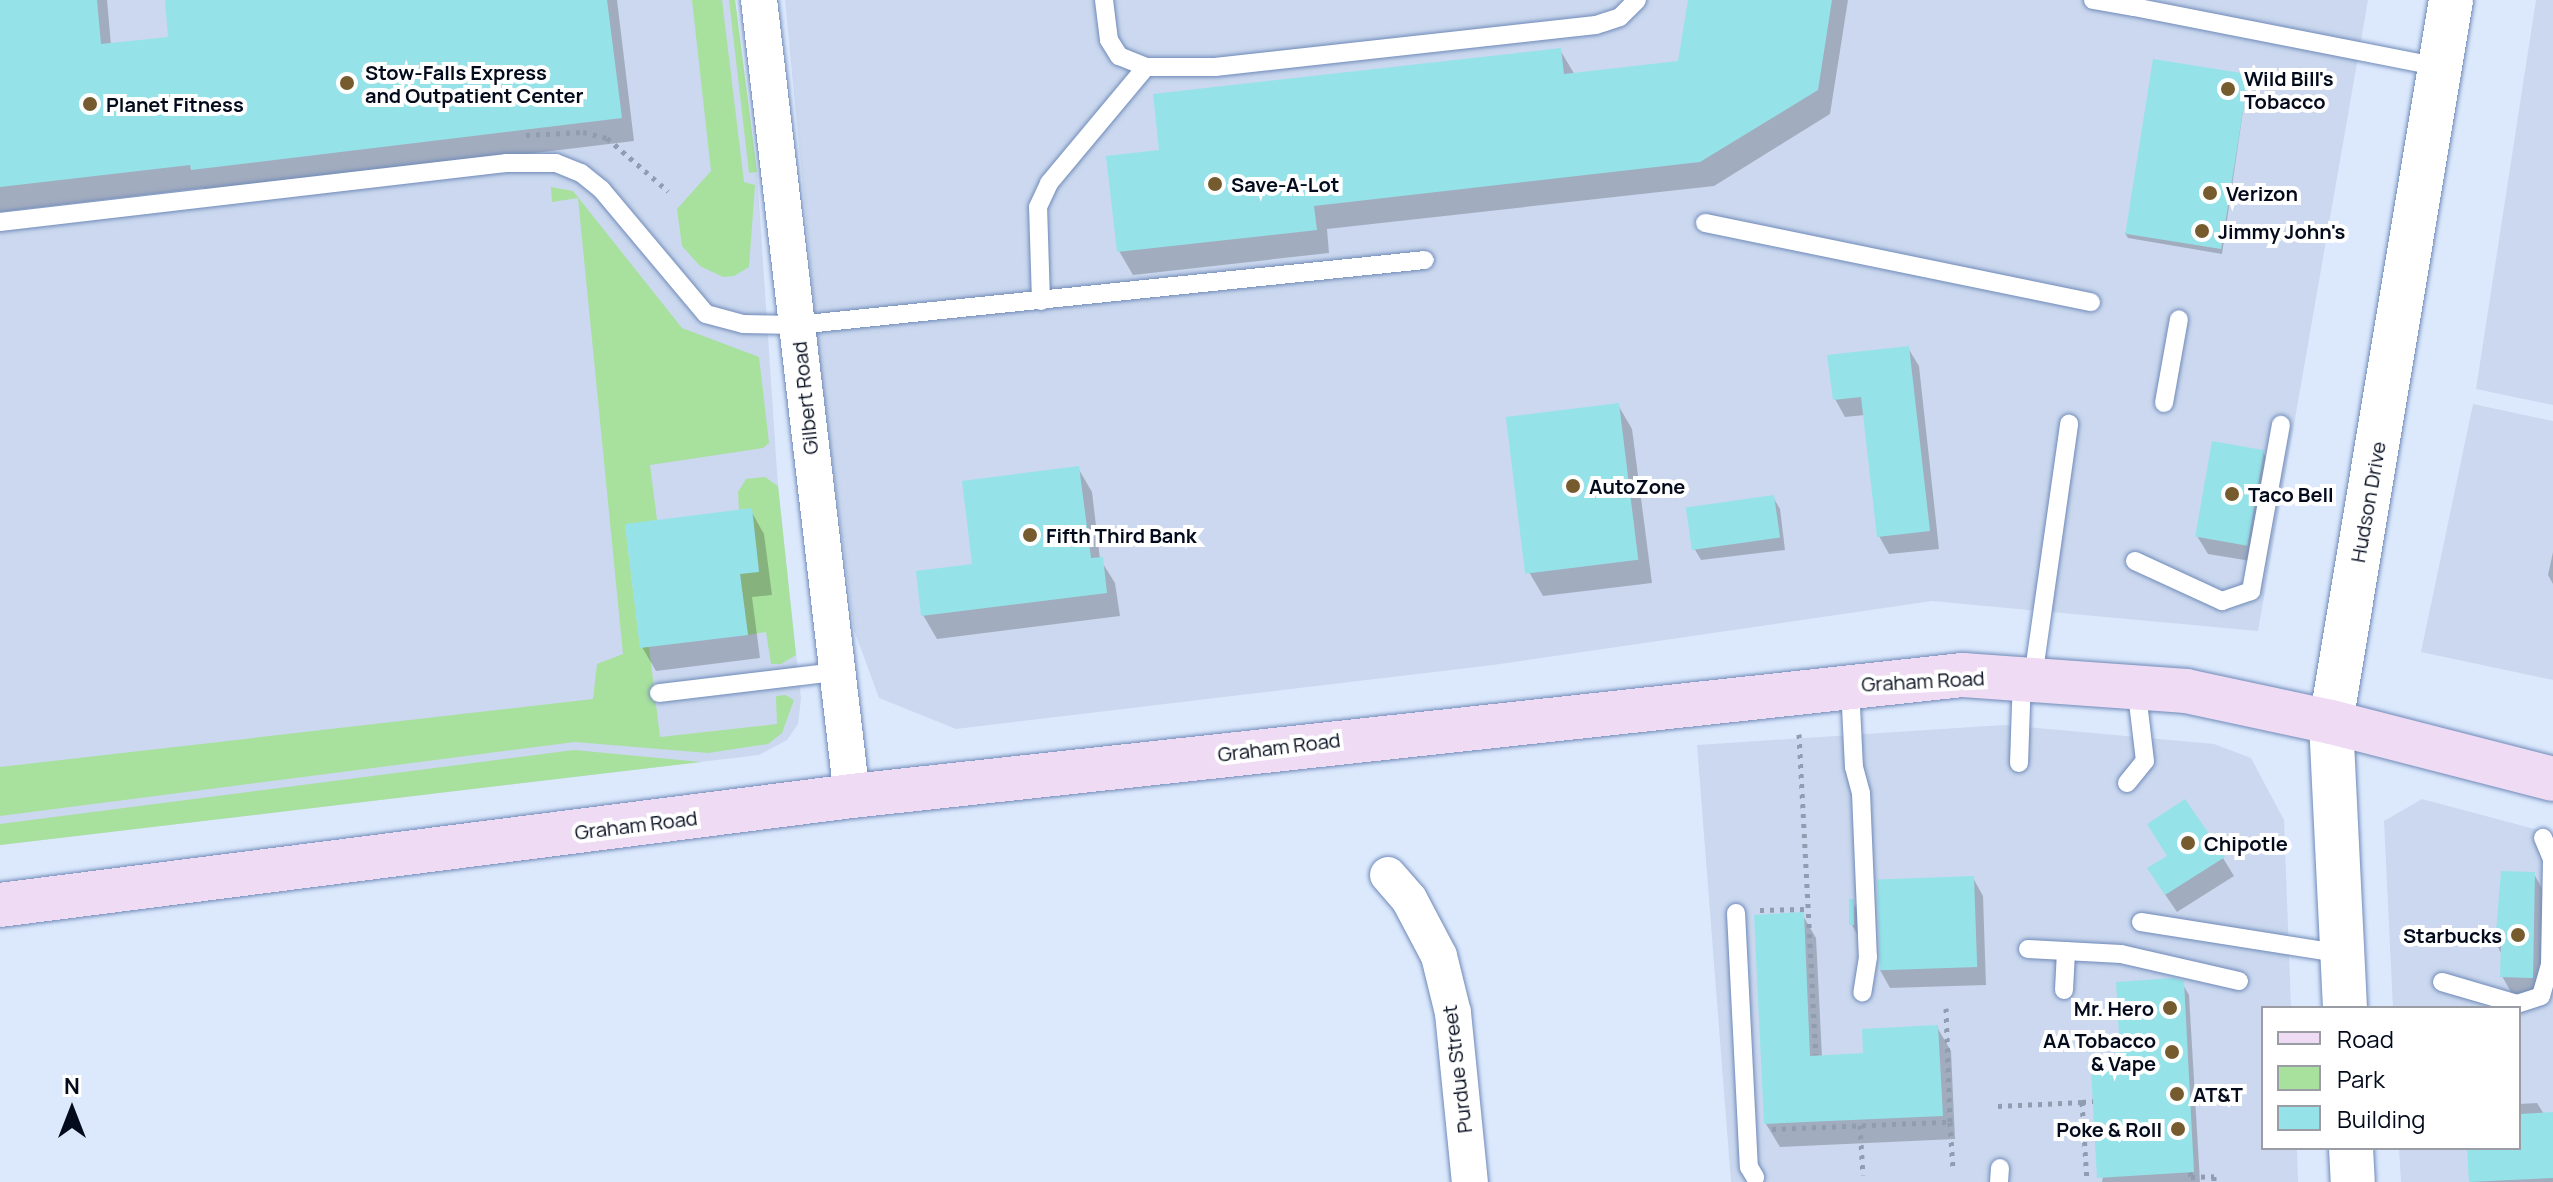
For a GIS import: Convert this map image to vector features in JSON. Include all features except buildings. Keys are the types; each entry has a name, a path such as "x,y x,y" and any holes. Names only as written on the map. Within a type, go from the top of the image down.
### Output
{"main road":[{"name":"Graham Road","path":"0,905 852,796 1963,675 2186,691 2331,722 2553,779"}],"street":[{"name":"Gilbert Road","path":"759,0 852,796"},
{"name":"Hudson Drive","path":"2345,1006 2331,722 2451,0"},
{"name":"Purdue Street","path":"1388,875 1409,899 1439,956 1453,1013 1470,1182"},
{"path":"2351,1150 2353,1182"}],"lane":[{"path":"1104,0 1109,40 1119,56 1146,67 1215,67 1596,25 1620,17 1637,0"},
{"path":"2093,0 2135,4 2441,67"},
{"path":"1041,301 1038,207 1049,183 1146,67"},
{"path":"0,222 507,163 556,163 581,173 601,189 706,314 743,324 797,325 1425,260"},
{"path":"1705,223 2091,302"},
{"path":"2164,403 2179,319"},
{"path":"2019,763 2027,678 2069,424"},
{"path":"2135,561 2222,601 2251,591 2281,425"},
{"path":"659,693 836,672"},
{"path":"1850,685 1868,957 1862,993"},
{"path":"2127,783 2145,761 2136,686"},
{"path":"2442,982 2517,1004 2541,996 2550,965 2552,874 2550,848 2543,838"},
{"path":"1742,912 1749,1167 1755,1177"},
{"path":"2141,922 2342,954"},
{"path":"2028,949 2180,965 2239,981"},
{"path":"2064,990 2066,951"}],"path":[{"path":"1799,734 1816,1055"},
{"path":"1742,912 1808,909"},
{"path":"1946,1008 1953,1170"},
{"path":"1998,1106 2093,1101"},
{"path":"2082,1102 2087,1182"},
{"path":"1759,1129 1950,1122"},
{"path":"1860,1125 1863,1175"},
{"path":"2190,1172 2191,1177 2214,1176 2214,1182"}],"shaded area":[{"path":"0,0 735,0 757,172 778,486 801,699 798,724 787,740 759,755 0,845"},
{"path":"785,0 2368,0 2258,631 1932,601 1493,665 956,729 879,698 854,630 820,367"},
{"path":"2536,0 2553,0 2553,405 2476,389"},
{"path":"2473,404 2553,421 2553,680 2421,652"},
{"path":"2003,725 2214,744 2251,758 2284,820 2291,1006 2261,1006 2261,1150 2297,1150 2298,1182 1731,1182 1697,745"},
{"path":"2422,799 2553,834 2553,1182 2401,1182 2399,1150 2521,1150 2521,1006 2393,1006 2384,821"}],"green space":[{"path":"692,0 722,0 744,182 755,185 749,267 734,276 723,277 700,266 682,246 677,209 711,171"},
{"path":"729,0 735,0 757,172 749,173"},
{"path":"551,187 573,191 682,328 759,357 769,443 763,448 650,465 657,520 625,525 640,647 649,647 660,737 777,724 776,696 785,695 794,700 782,733 768,744 708,753 575,742 0,816 0,767 593,699 597,664 623,654 578,198 552,202"},
{"path":"765,477 778,486 796,655 781,664 771,664 766,632 748,635 740,574 759,571 752,509 739,510 738,492 746,479"},
{"path":"574,750 701,762 0,845 0,824"}],"place":[{"name":"Stow-Falls Express and Outpatient Center","path":"347,83"},
{"name":"Wild Bill's Tobacco","path":"2228,89"},
{"name":"Planet Fitness","path":"90,104"},
{"name":"Save-A-Lot","path":"1215,184"},
{"name":"Verizon","path":"2210,193"},
{"name":"Jimmy John's","path":"2202,231"},
{"name":"AutoZone","path":"1573,486"},
{"name":"Taco Bell","path":"2232,494"},
{"name":"Fifth Third Bank","path":"1030,535"},
{"name":"Chipotle","path":"2188,843"},
{"name":"Starbucks","path":"2518,935"},
{"name":"Mr. Hero","path":"2170,1008"},
{"name":"AA Tobacco & Vape","path":"2172,1052"},
{"name":"AT&T","path":"2177,1094"},
{"name":"Poke & Roll","path":"2178,1129"}]}
